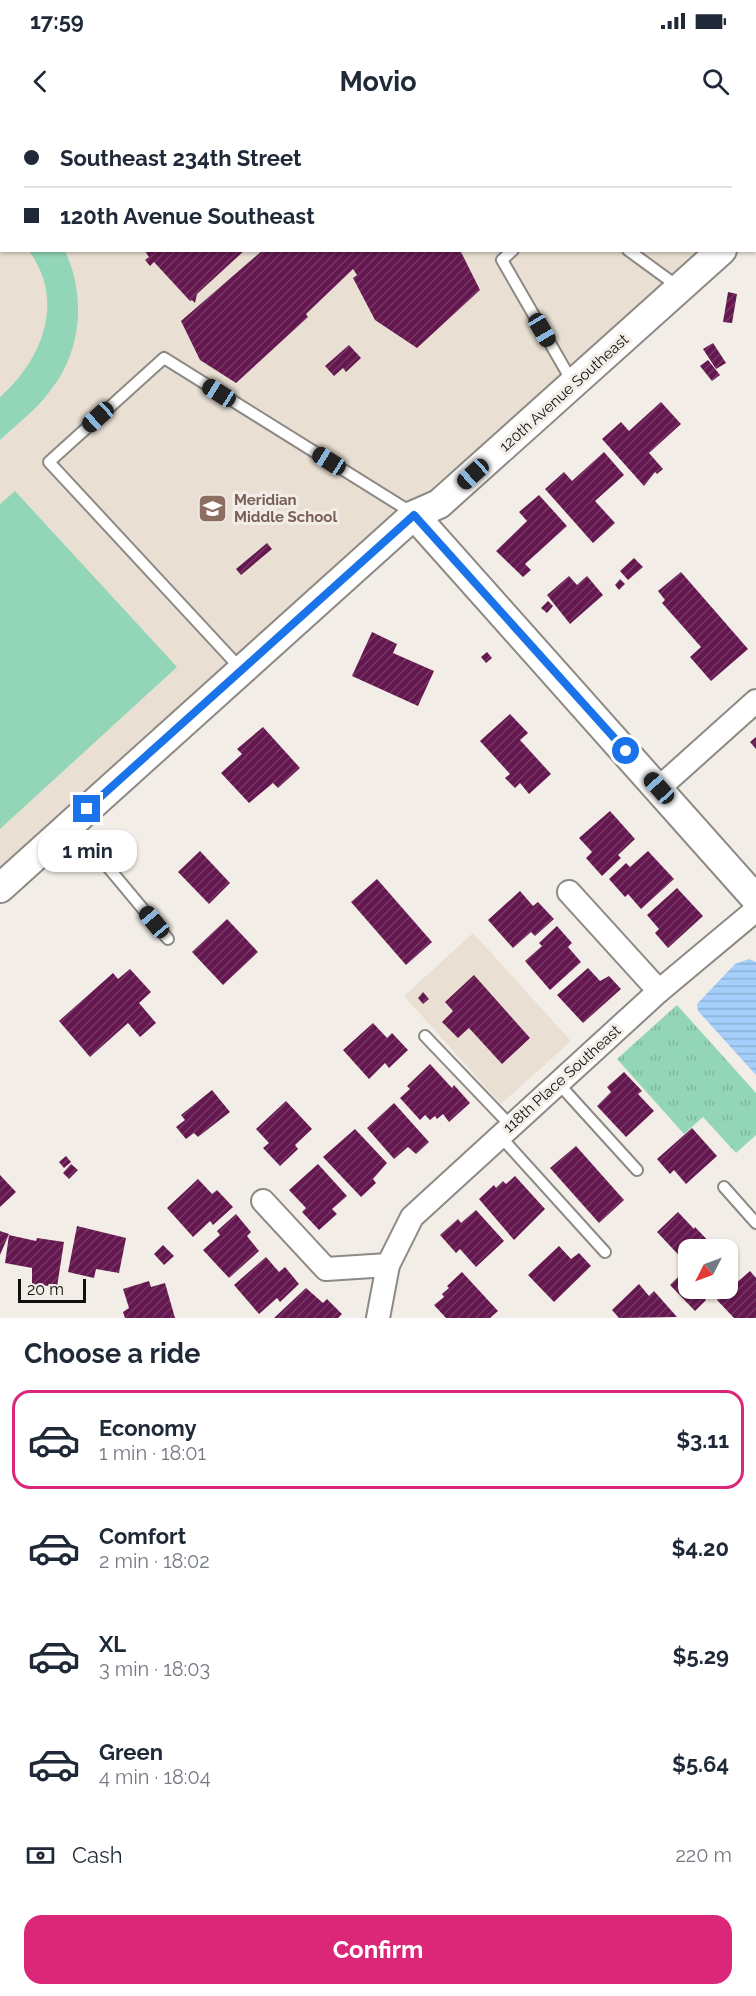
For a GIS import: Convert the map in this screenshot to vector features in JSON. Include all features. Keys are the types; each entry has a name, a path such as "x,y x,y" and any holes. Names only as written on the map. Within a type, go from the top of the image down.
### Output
{"street":[{"name":"120th Avenue Southeast","path":"0,888 414,515 439,504 720,252"},
{"path":"414,515 756,899"},
{"path":"659,788 756,701"},
{"path":"569,892 659,991"},
{"name":"118th Place Southeast","path":"378,1318 388,1264 412,1217 659,991 756,910"},
{"path":"263,1201 326,1269 388,1264"}],"lane":[{"path":"511,252 502,260 574,384"},
{"path":"631,252 681,288"},
{"path":"241,669 49,462 164,358 414,515"},
{"path":"71,824 168,939"},
{"path":"425,1036 605,1252"},
{"path":"558,1083 637,1170"},
{"path":"724,1187 756,1223"}],"shaded area":[{"name":"Meridian Middle School","path":"0,252 720,252 0,888"},
{"path":"473,933 571,1041 501,1104 404,996"}],"green space":[{"path":"30,252 65,252 72,268 78,304 74,341 61,376 50,391 0,440 0,397 27,366 44,329 47,309 46,290 40,270"},
{"path":"15,491 177,667 0,829 0,504"},
{"path":"677,1005 756,1093 756,1135 736,1153 703,1117 684,1134 617,1059"}],"water":[{"path":"749,959 756,962 756,1075 698,1011 697,1004 735,964"}],"building":[{"path":"145,252 243,252 197,294 195,303 190,301 154,262 150,266 145,260 149,257"},
{"path":"261,252 461,252 480,290 417,348 375,320 353,278 357,275 353,269 306,314 308,317 236,383 200,360 181,321"},
{"path":"728,292 737,294 732,323 723,322"},
{"path":"713,343 726,363 716,369 703,349"},
{"path":"349,345 361,358 346,372 343,368 334,376 325,366"},
{"path":"708,360 720,375 712,381 700,366"},
{"path":"661,402 681,424 649,453 663,469 657,474 655,472 644,486 602,439 621,422 629,431"},
{"path":"604,452 624,475 595,501 615,523 593,543 545,489 564,472 572,481"},
{"path":"539,495 567,526 525,564 531,570 523,577 496,551 527,521 519,512"},
{"path":"267,543 272,549 241,575 236,569"},
{"path":"634,558 643,567 628,580 620,571"},
{"path":"681,572 748,649 711,681 690,657 701,647 662,603 665,600 658,591"},
{"path":"569,576 577,585 587,576 603,595 570,624 547,595"},
{"path":"620,579 625,584 619,590 615,585"},
{"path":"548,601 553,606 547,613 541,608"},
{"path":"372,632 397,644 393,653 434,671 418,706 352,676"},
{"path":"487,652 492,658 486,663 481,657"},
{"path":"510,714 528,733 520,740 551,774 529,794 520,783 515,788 505,778 510,774 480,741"},
{"path":"263,727 300,768 278,788 273,783 249,803 221,773 242,754 237,749"},
{"path":"756,737 756,749 750,742"},
{"path":"610,811 635,839 618,855 621,858 602,876 586,858 592,852 579,838"},
{"path":"200,851 230,883 209,904 178,872"},
{"path":"648,851 674,879 641,909 628,894 625,897 609,879 626,863 630,867"},
{"path":"377,879 432,942 406,965 351,902"},
{"path":"677,888 703,916 668,948 655,933 659,929 647,915"},
{"path":"520,891 533,906 538,902 554,919 535,936 531,932 513,948 488,920"},
{"path":"227,919 258,952 223,985 192,952"},
{"path":"557,926 572,943 568,947 581,962 550,990 525,961 542,946 539,943"},
{"path":"588,968 600,981 609,976 621,989 583,1023 557,995"},
{"path":"130,969 151,992 139,1003 156,1023 140,1037 128,1023 90,1057 59,1021 113,973 118,979"},
{"path":"474,975 530,1038 502,1064 469,1028 458,1038 442,1022 453,1011 445,1002"},
{"path":"423,992 429,999 423,1004 418,998"},
{"path":"373,1023 387,1038 392,1033 408,1050 389,1068 385,1063 369,1079 343,1050"},
{"path":"430,1064 452,1088 454,1085 470,1103 449,1122 443,1114 437,1119 435,1116 430,1120 425,1115 420,1120 400,1098 410,1089 407,1086"},
{"path":"624,1072 642,1091 638,1094 654,1111 626,1137 597,1106 611,1092 607,1087"},
{"path":"212,1090 230,1112 198,1137 194,1133 186,1139 176,1127 185,1120 181,1115"},
{"path":"286,1101 312,1129 295,1145 298,1149 280,1166 263,1148 269,1143 256,1129"},
{"path":"394,1103 429,1142 416,1154 408,1147 394,1159 367,1128"},
{"path":"692,1128 717,1156 686,1184 674,1170 670,1174 657,1159"},
{"path":"355,1129 387,1163 373,1179 376,1183 361,1197 323,1157"},
{"path":"576,1146 624,1200 599,1223 550,1168"},
{"path":"66,1156 71,1162 64,1168 59,1162"},
{"path":"71,1164 78,1170 69,1179 63,1173"},
{"path":"318,1164 347,1196 332,1209 337,1214 319,1230 302,1212 306,1208 289,1190"},
{"path":"0,1175 16,1192 0,1207"},
{"path":"515,1176 545,1209 514,1240 479,1199 494,1185 496,1188 503,1181 506,1184"},
{"path":"198,1179 212,1194 217,1190 233,1207 213,1225 210,1221 193,1237 167,1208"},
{"path":"476,1210 504,1241 476,1267 460,1249 456,1253 440,1235 458,1219 461,1223"},
{"path":"678,1212 706,1239 678,1239 678,1254 657,1232"},
{"path":"236,1214 251,1232 247,1236 259,1251 229,1278 203,1250 220,1235 217,1231"},
{"path":"77,1226 126,1238 119,1273 96,1269 94,1278 68,1272"},
{"path":"0,1231 9,1234 0,1255"},
{"path":"9,1235 36,1241 37,1238 64,1242 57,1287 32,1284 32,1268 5,1263"},
{"path":"163,1245 174,1256 164,1265 154,1254"},
{"path":"559,1246 571,1259 579,1253 591,1266 554,1302 528,1275"},
{"path":"266,1257 279,1272 285,1267 299,1284 280,1302 277,1298 259,1314 234,1285"},
{"path":"750,1271 756,1278 756,1318 734,1318 717,1300 738,1299 738,1282"},
{"path":"462,1272 498,1311 490,1318 446,1318 434,1305 444,1297 442,1294 449,1288 447,1286"},
{"path":"678,1277 678,1293 670,1285"},
{"path":"149,1281 151,1287 165,1283 175,1318 125,1318 123,1312 129,1308 123,1289"},
{"path":"639,1284 649,1296 654,1291 677,1317 619,1318 612,1310"},
{"path":"306,1288 323,1303 327,1299 342,1314 338,1318 274,1318"},
{"path":"683,1299 706,1300 695,1311"}],"place":[{"name":"Meridian Middle School","path":"213,509"}],"route":[{"path":"87,809 414,515 626,751"}]}
